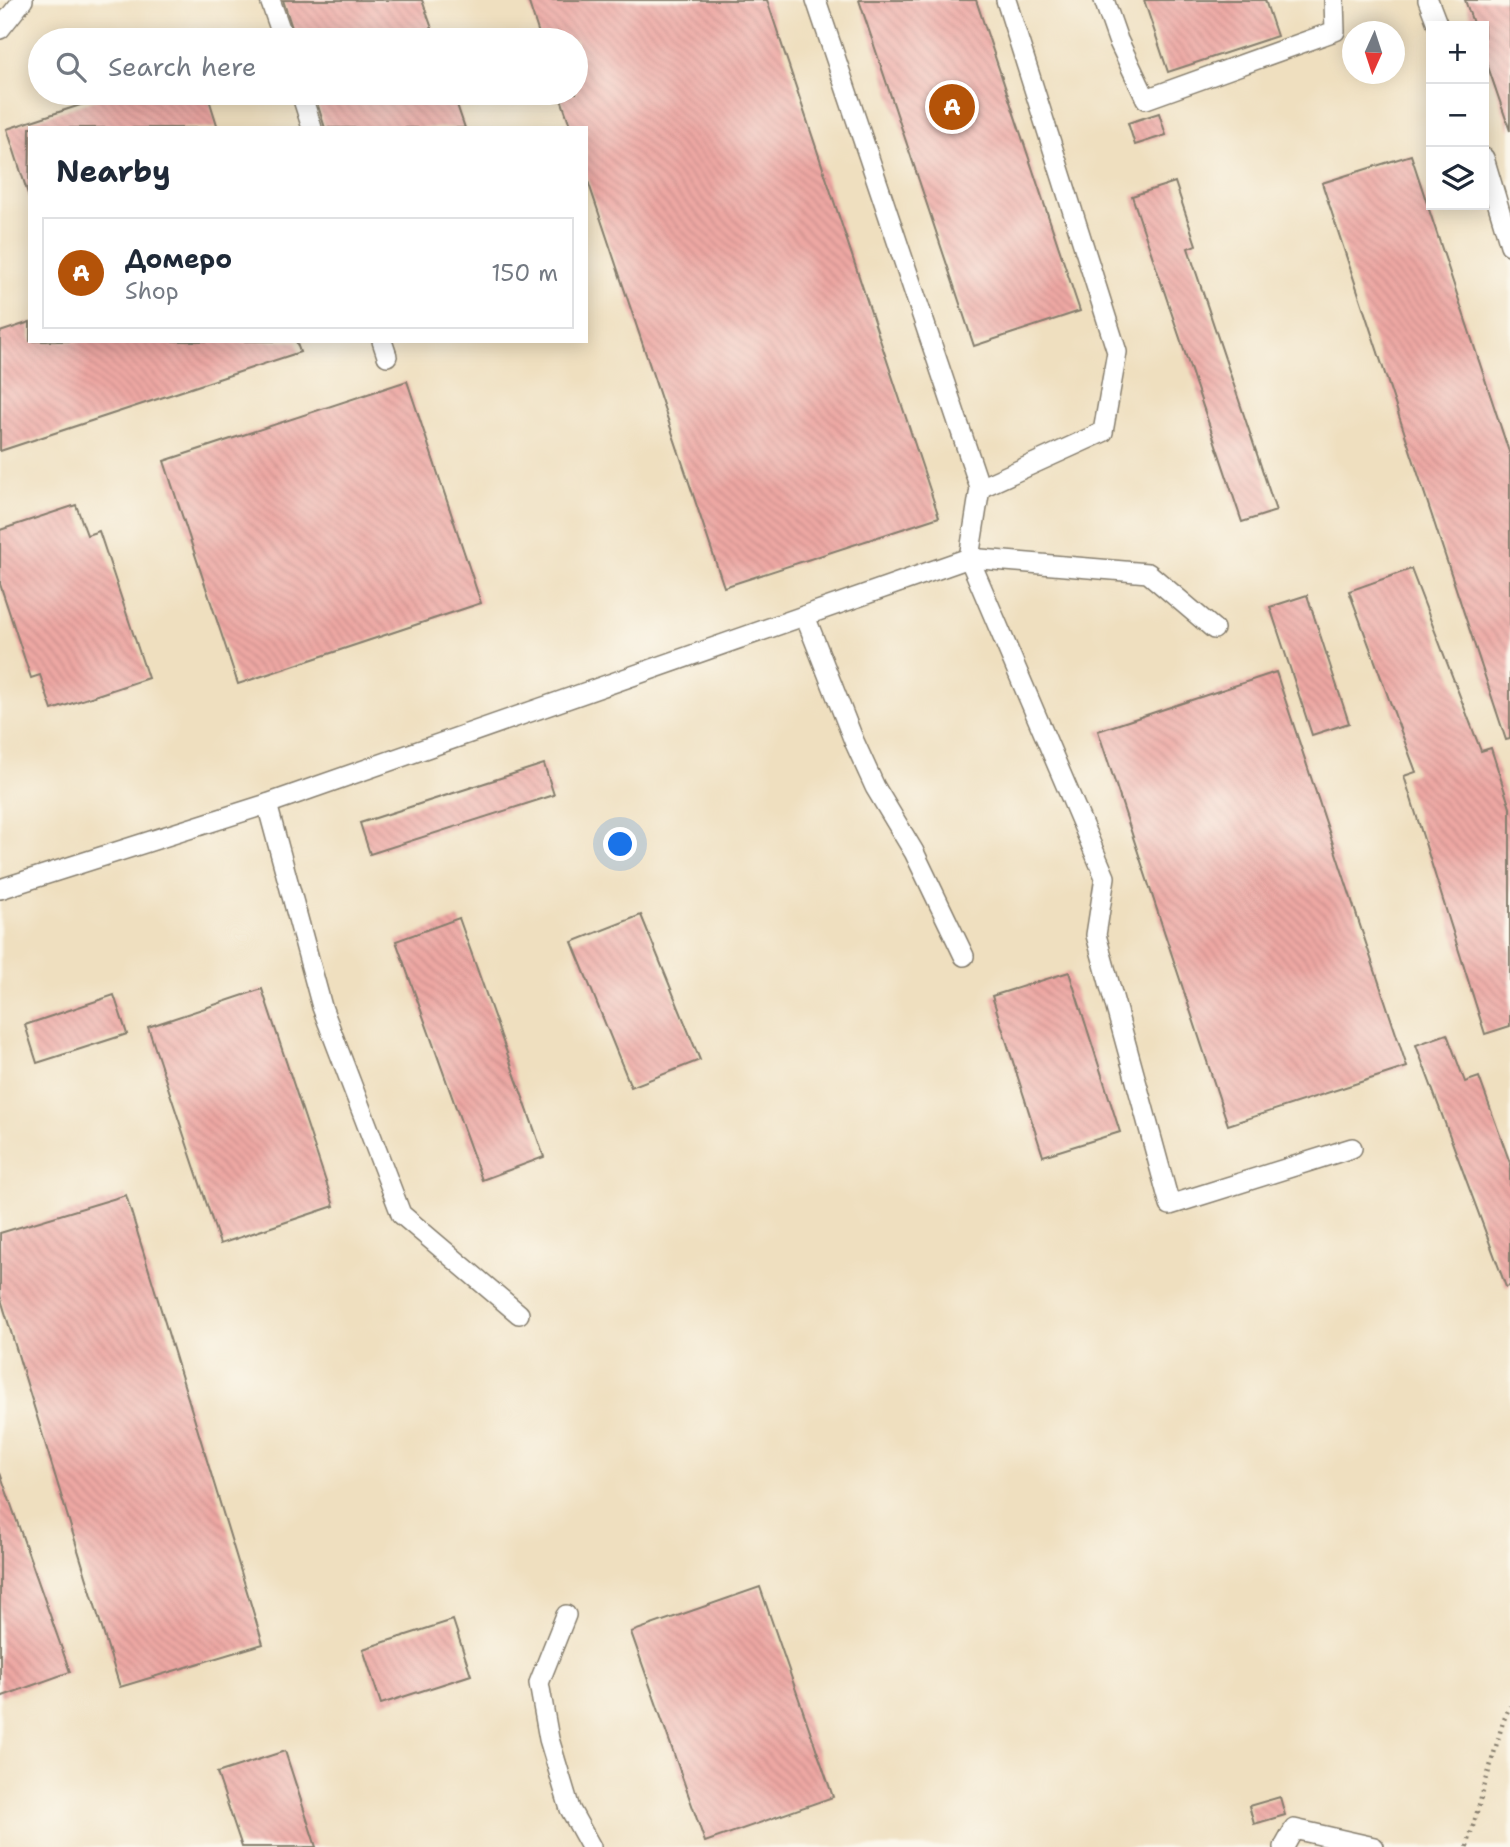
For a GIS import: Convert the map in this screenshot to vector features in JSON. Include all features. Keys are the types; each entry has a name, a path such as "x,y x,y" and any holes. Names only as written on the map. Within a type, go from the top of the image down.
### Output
{"lane":[{"path":"0,29 23,0"},
{"path":"271,0 280,28"},
{"path":"816,0 980,488 969,558 1105,877 1096,935 1171,1205 1352,1148"},
{"path":"980,488 1103,432 1117,352 1006,0"},
{"path":"1104,0 1118,40 1146,99 1335,31 1334,0"},
{"path":"1428,0 1436,21"},
{"path":"305,105 311,126"},
{"path":"1489,175 1510,245"},
{"path":"0,889 267,804 969,558 1148,573 1214,629"},
{"path":"805,615 854,741 875,787 914,852 964,956"},
{"path":"267,804 322,1007 401,1214 519,1314"},
{"path":"566,1615 539,1683 549,1739 570,1809 591,1847"},
{"path":"1284,1847 1294,1829 1374,1847"}],"path":[{"path":"1467,1847 1510,1706"}],"building":[{"path":"283,0 422,0 432,28 292,28"},
{"path":"528,0 767,0 939,517 724,587 588,181 588,126 570,126 563,105 588,105 588,28 537,28"},
{"path":"859,0 976,0 1080,311 974,346"},
{"path":"1144,0 1265,0 1277,36 1168,72"},
{"path":"1465,0 1510,0 1510,131 1489,70 1489,21 1472,21"},
{"path":"80,105 211,105 217,126 28,126 28,194 7,129"},
{"path":"318,105 457,105 464,126 324,126"},
{"path":"1159,113 1166,135 1135,145 1128,123"},
{"path":"1411,155 1426,200 1426,210 1429,210 1510,455 1510,739 1506,740 1322,183"},
{"path":"1175,182 1196,245 1188,248 1276,511 1242,522 1132,196"},
{"path":"28,323 28,343 297,343 300,352 0,451 0,332"},
{"path":"407,381 481,603 238,684 164,461"},
{"path":"76,505 87,535 99,531 148,678 52,710 40,675 31,678 0,584 0,530"},
{"path":"1411,569 1481,751 1491,748 1510,808 1510,1026 1485,1034 1404,776 1416,772 1349,591"},
{"path":"1307,595 1349,723 1312,735 1270,607"},
{"path":"1276,672 1407,1067 1228,1125 1098,731"},
{"path":"544,764 554,795 370,854 360,823"},
{"path":"641,915 700,1060 631,1087 572,942"},
{"path":"459,918 544,1157 482,1180 396,941"},
{"path":"1069,972 1120,1132 1043,1156 992,996"},
{"path":"262,989 334,1206 220,1244 148,1027"},
{"path":"114,995 127,1034 37,1063 25,1025"},
{"path":"1447,1034 1465,1082 1479,1077 1510,1163 1510,1286 1506,1287 1416,1045"},
{"path":"126,1195 263,1644 120,1687 0,1296 0,1233"},
{"path":"0,1473 70,1672 0,1697"},
{"path":"760,1587 833,1797 705,1842 631,1632"},
{"path":"453,1620 471,1675 381,1704 363,1649"},
{"path":"285,1751 316,1847 242,1847 217,1773"},
{"path":"1280,1797 1285,1815 1254,1824 1249,1806"}],"place":[{"name":"Домеро","path":"952,107"}]}
